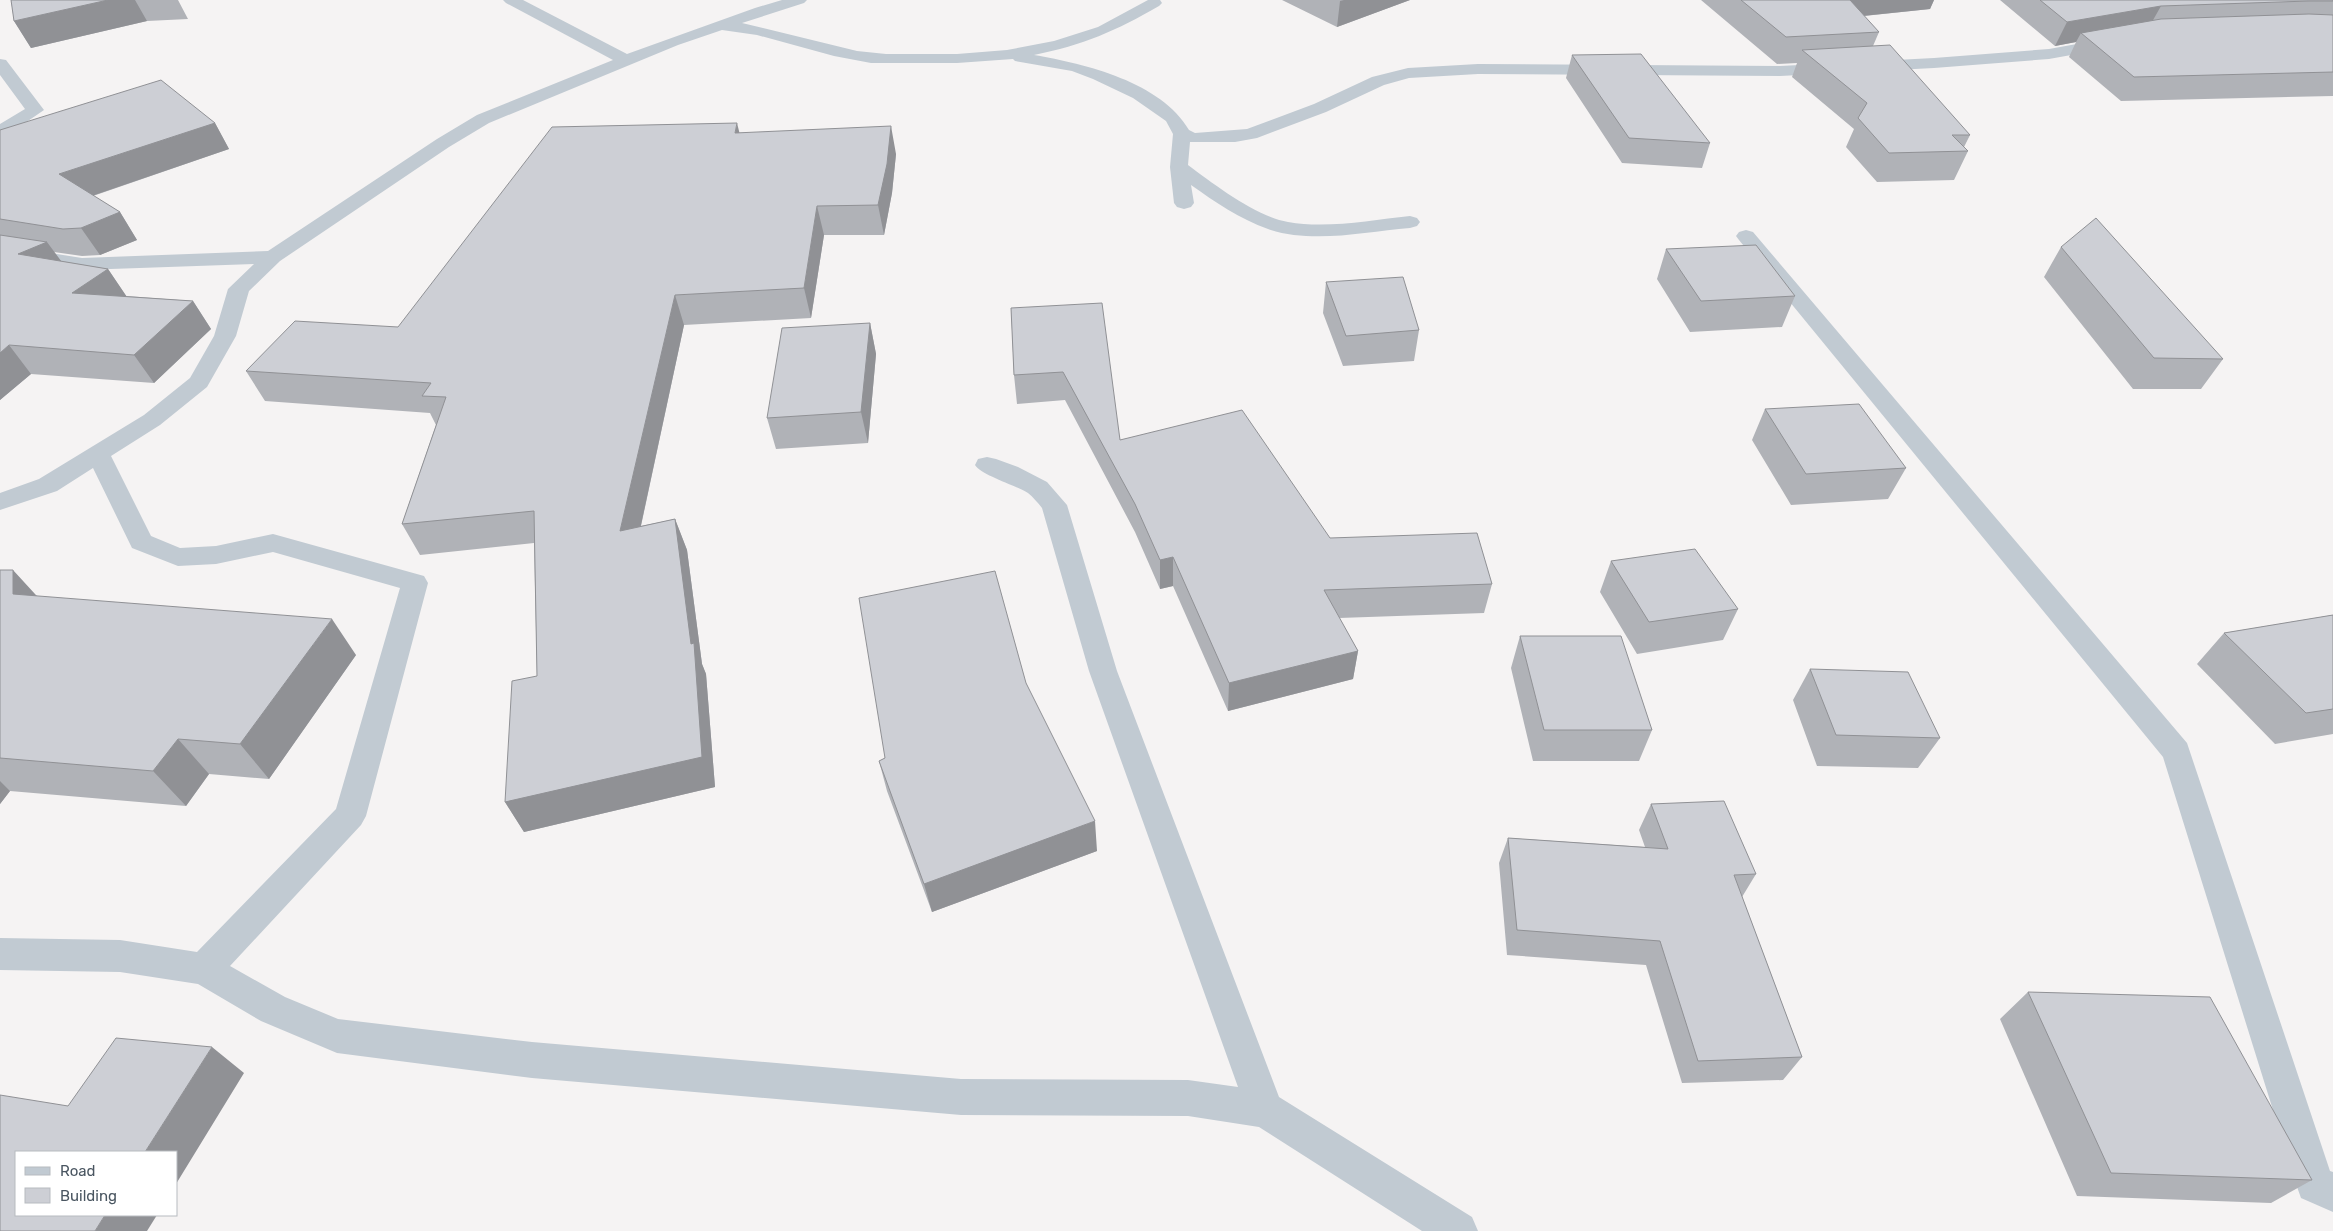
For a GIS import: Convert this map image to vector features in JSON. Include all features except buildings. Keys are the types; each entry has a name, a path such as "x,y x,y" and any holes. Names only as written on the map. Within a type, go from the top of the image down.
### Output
{"street":[{"path":"511,0 627,61"},
{"path":"0,502 48,485 152,420 198,382 225,336 239,290 273,257 483,119 720,25 799,0"},
{"path":"720,25 758,29 850,55 880,58 939,59 1004,55 1067,43 1104,30 1154,3"},
{"path":"1182,134 1194,138 1218,138 1251,134 1320,108 1378,80 1408,73 1478,70 1780,71 2040,55 2129,40"},
{"path":"1067,43 1074,66"},
{"path":"1004,55 1074,66 1139,94 1173,118 1182,134 1179,167 1184,203"},
{"path":"0,64 35,110 0,132"},
{"path":"1179,167 1192,178 1266,222 1289,228 1333,228 1410,222"},
{"path":"1746,236 2176,752 2315,1184 2333,1193"},
{"path":"0,252 82,264 273,257"},
{"path":"219,259 239,290"},
{"path":"98,454 141,542 178,557 216,555 273,543 415,583 350,816 204,970"},
{"path":"987,465 1009,473 1038,488 1054,505 1104,671 1266,1110"},
{"path":"0,481 48,485"},
{"path":"8,960 120,956 204,970 273,1009 338,1036 532,1060 960,1097 1188,1098 1266,1110 1458,1231"}]}
